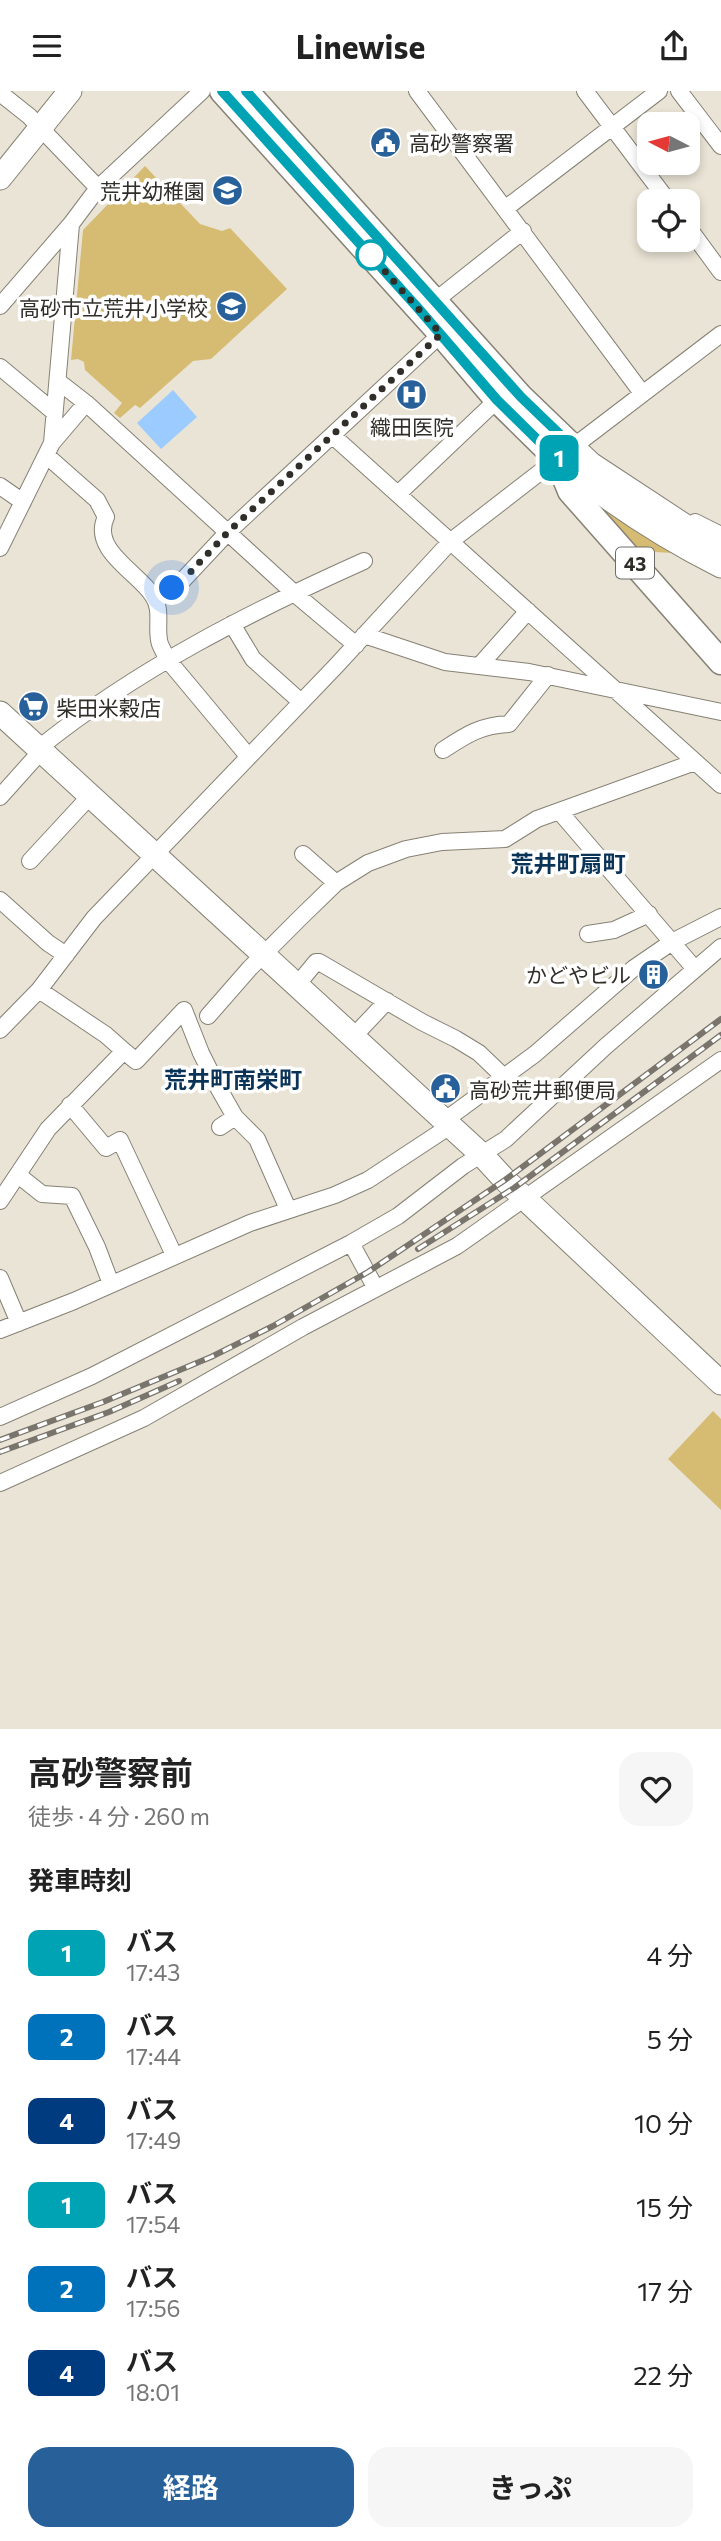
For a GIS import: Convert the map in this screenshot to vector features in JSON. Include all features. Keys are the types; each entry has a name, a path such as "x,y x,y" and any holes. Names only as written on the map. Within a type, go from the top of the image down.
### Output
{"main road":[{"name":"43","path":"222,91 497,400 565,453"},
{"name":"43","path":"246,91 521,397 565,453 570,491 721,662"}],"street":[{"path":"0,179 70,91"},
{"path":"0,306 71,224 98,188 202,91"},
{"path":"417,91 642,393"},
{"path":"585,91 659,189"},
{"path":"506,208 659,91"},
{"path":"679,91 721,146"},
{"path":"0,93 29,116 98,188"},
{"path":"49,449 59,382 71,224"},
{"path":"436,300 523,231"},
{"path":"700,243 721,272"},
{"path":"153,594 172,588 184,579 228,532 441,334"},
{"path":"0,1030 39,990 94,918 451,541 721,334"},
{"path":"0,367 54,412"},
{"path":"59,382 86,403 294,593 360,640 445,662 548,675 721,712"},
{"path":"399,493 497,400"},
{"path":"0,548 49,449 86,403"},
{"path":"333,436 721,785"},
{"path":"49,449 97,500 106,516 102,525 103,534 110,549 121,565 153,594 158,612 160,644 167,659 248,755"},
{"path":"565,453 591,464 721,549"},
{"path":"565,453 589,485 646,523 721,566"},
{"path":"0,486 23,502"},
{"path":"657,509 683,516 721,535"},
{"path":"0,797 41,749 100,703 167,659 294,593 364,561"},
{"path":"480,665 528,611"},
{"path":"232,624 253,659 300,702"},
{"path":"443,750 471,732 492,725 509,724 548,675"},
{"path":"0,713 482,1155 505,1180 721,1383"},
{"path":"208,1016 250,968 336,883 368,863 406,849 442,842 505,839 537,819 695,762"},
{"path":"30,861 91,795"},
{"path":"559,811 695,969"},
{"path":"303,854 336,883"},
{"path":"0,900 48,943 66,955"},
{"path":"588,934 614,930 649,914"},
{"path":"0,1330 174,1255 368,1180 535,1054 634,968 672,942 721,917"},
{"path":"0,1417 92,1376 351,1243 398,1216 463,1166 506,1139 606,1046 721,947"},
{"path":"297,985 316,962 319,962 479,1053 504,1077"},
{"path":"39,990 106,1035 136,1061 184,1010 201,1053 235,1117 257,1139 288,1209"},
{"path":"353,1037 387,1001"},
{"path":"0,1201 48,1129 124,1051"},
{"path":"0,1483 144,1418 375,1287 457,1246 721,1059"},
{"path":"70,1105 106,1147 120,1140 174,1255"},
{"path":"220,1127 235,1117"},
{"path":"18,1175 42,1194 72,1196 97,1247 111,1284"},
{"path":"351,1243 375,1287"},
{"path":"0,1278 19,1323"}],"shaded area":[{"path":"145,166 200,224 222,231 230,228 287,289 211,359 193,361 140,408 135,405 120,418 114,413 122,403 85,370 84,362 71,360 83,230"},
{"path":"585,494 673,549 672,553 655,552 642,555"},
{"path":"713,1411 721,1419 721,1510 668,1459"}],"water":[{"path":"173,390 197,417 161,449 137,423"}],"railway":[{"path":"0,1440 103,1402 211,1357 273,1326 368,1272 505,1180 721,1019"},
{"path":"418,1249 514,1188 721,1035"},
{"path":"0,1452 109,1412 179,1381"}],"bus line":[{"name":"1","path":"222,91 497,400 557,459 573,447 521,397 246,91"}],"place":[{"name":"高砂警察署","path":"386,142"},
{"name":"荒井幼稚園","path":"228,190"},
{"name":"高砂市立荒井小学校","path":"231,307"},
{"name":"織田医院","path":"412,394"},
{"name":"柴田米穀店","path":"33,707"},
{"name":"かどやビル","path":"654,974"},
{"name":"高砂荒井郵便局","path":"446,1089"}],"district":[{"name":"荒井町扇町","path":"568,863"},
{"name":"荒井町南栄町","path":"233,1079"}],"route":[{"path":"172,588 184,579 228,532 441,334 364,248 371,255"}]}
